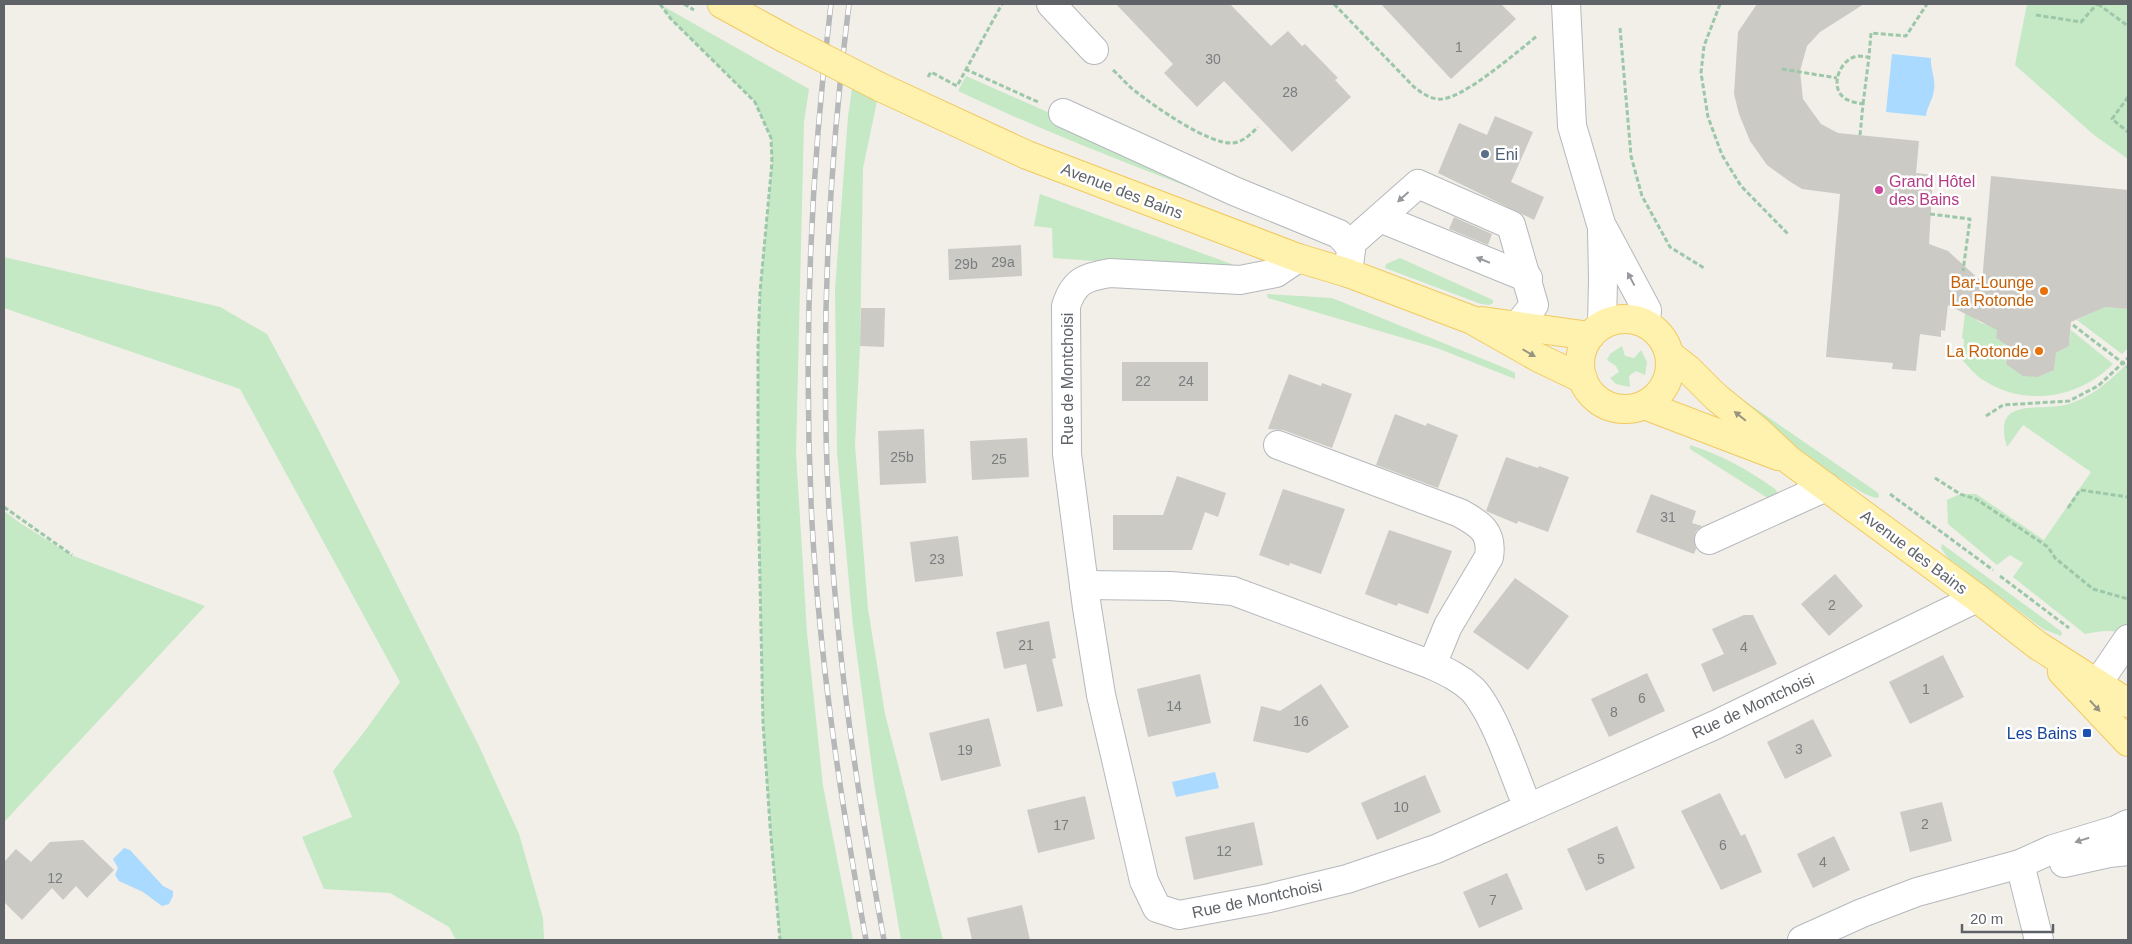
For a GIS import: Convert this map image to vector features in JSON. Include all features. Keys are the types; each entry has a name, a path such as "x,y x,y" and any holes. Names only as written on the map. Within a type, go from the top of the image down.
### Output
{"main road":[{"name":"Avenue des Bains","path":"722,4 880,87 1027,155 1298,258 1348,273 1472,320"},
{"path":"1631,319 1646,323 1661,336 1670,355 1670,370 1666,384 1657,397 1644,405 1619,409 1607,405 1588,390 1583,379 1580,368 1584,345 1596,330 1616,320 1631,319"},
{"path":"1472,320 1596,330"},
{"path":"1472,320 1539,358 1583,379"},
{"path":"1670,355 1789,460"},
{"path":"1644,405 1789,460"},
{"name":"Avenue des Bains","path":"1789,460 1977,598 2037,646 2128,703"},
{"name":"Avenue des Bains","path":"2037,646 2128,742"}],"street":[{"path":"1052,4 1094,50"},
{"path":"1566,4 1572,126 1601,224 1647,310 1646,323"},
{"path":"1063,113 1234,191 1339,234 1351,250 1348,273"},
{"path":"1349,245 1418,184 1511,225 1528,278 1534,305 1518,325"},
{"path":"1380,218 1528,278"},
{"path":"1596,330 1604,280 1601,224"},
{"name":"Rue de Montchoisi","path":"1298,258 1276,274 1240,280 1110,273 1094,276 1079,282 1071,292 1066,306 1067,454 1084,585 1101,695 1144,881 1157,908 1179,915 1196,913 1347,879 1436,849 1715,725 1977,598"},
{"path":"1278,445 1460,513 1480,526 1487,535 1491,545 1489,557 1448,626 1432,665"},
{"path":"1709,540 1826,487"},
{"path":"1084,585 1170,586 1233,591 1432,665 1456,676 1471,689 1484,705 1528,808"},
{"path":"2098,683 2128,639"},
{"path":"1802,940 1862,913 1917,892 2020,864 2053,849 2116,830 2128,824"},
{"path":"2020,864 2053,866 2109,853 2128,851"},
{"path":"2020,864 2039,940"}],"path":[{"path":"660,4 672,19 755,102 771,138 772,162 760,292 758,488 763,723 780,940"},
{"path":"934,73 957,86 1002,4"},
{"path":"1334,4 1414,87 1426,96 1439,100 1453,97 1467,89 1540,34"},
{"path":"1720,4 1704,46 1701,73 1708,117 1722,155 1741,186 1789,234"},
{"path":"1860,135 1871,33 1906,36 1927,4"},
{"path":"2036,15 2081,22 2097,4 2128,26"},
{"path":"1620,28 1631,156 1642,196 1670,247 1704,268"},
{"path":"1094,50 1134,91 1180,122 1217,141 1233,143 1244,139 1258,127"},
{"path":"1863,104 1847,100 1839,94 1837,86 1839,70 1847,60 1856,56 1869,57"},
{"path":"965,69 1063,113"},
{"path":"1782,69 1838,78"},
{"path":"2128,97 2112,119 2128,132"},
{"path":"1930,214 1970,219 1963,271"},
{"path":"2074,325 2128,367"},
{"path":"1986,416 2004,405 2069,401 2098,386 2128,358"},
{"path":"1935,478 1960,494 1976,499 2048,547 2055,558 2093,589 2128,598"},
{"path":"2068,508 2080,490 2128,495"},
{"path":"4,507 72,555"}],"green space":[{"path":"2027,4 2128,4 2128,159 2094,135 2015,65"},
{"path":"661,5 809,89 804,122 796,453 807,633 823,786 853,940 780,940 763,723 758,488 760,292 772,162 771,138 755,102 671,19"},
{"path":"854,74 880,87 863,168 860,346 855,445 868,609 885,714 943,940 901,940 874,783 853,626 837,452 835,289 848,117"},
{"path":"966,76 1061,118 1290,225 1164,178 999,110 958,91"},
{"path":"1040,194 1237,266 1234,271 1053,258 1052,228 1034,226"},
{"path":"4,257 220,307 267,334 316,425 478,744 519,834 543,918 544,940 456,940 449,927 390,893 324,889 302,837 352,817 333,771 365,731 400,682 240,389 4,308"},
{"path":"1400,258 1493,300 1493,303 1489,305 1481,304 1385,268 1386,264"},
{"path":"1267,294 1332,298 1505,368 1515,373 1515,379 1437,348 1268,298"},
{"path":"2093,306 2128,309 2128,348 2122,354 2077,320 2091,313"},
{"path":"1965,314 1972,314 1983,324 1998,324 1996,338 2009,347 2006,364 2038,377 2054,370 2056,353 2069,346 2071,330 2113,364 2099,376 2068,392 2033,396 2016,394 1980,378 1963,361 1964,339 1962,338"},
{"path":"1622,346 1625,356 1634,358 1641,350 1647,362 1645,375 1636,371 1629,376 1630,387 1616,384 1610,378 1619,372 1616,366 1607,360 1610,354"},
{"path":"2128,363 2128,637 2113,631 2085,634 2013,577 2023,563 2010,555 1997,565 1948,524 1947,500 1960,494 1976,494 2044,540 2091,472 2023,425 2007,447 2004,430 2006,419 2013,412 2022,409 2060,406 2081,399 2102,386"},
{"path":"1736,395 1874,490 1879,494 1878,498 1867,495 1850,485 1782,437 1732,397"},
{"path":"1690,445 1724,458 1755,476 1775,489 1777,501 1774,502 1690,449"},
{"path":"4,511 71,555 205,606 4,822"},
{"path":"1942,544 2062,632 2061,636 2043,629 1948,558 1941,548"}],"water":[{"path":"1892,54 1931,58 1934,86 1926,116 1886,112"},
{"path":"1215,772 1219,788 1176,797 1172,782"},
{"path":"124,848 130,850 163,886 173,891 169,904 162,906 143,892 119,881 115,875 118,868 113,859"}],"building":[{"path":"1116,4 1230,4 1271,46 1288,31 1302,46 1305,44 1338,78 1335,80 1351,97 1292,152 1224,81 1197,107 1164,73 1173,64"},
{"path":"1381,4 1501,4 1516,19 1451,79"},
{"name":"Grand Hôtel des Bains","path":"1757,4 1864,4 1820,32 1807,46 1800,71 1803,99 1821,124 1838,133 1919,141 1916,173 1933,175 1929,244 1948,251 1982,282 1991,176 2128,190 2128,309 2105,307 2071,322 2069,346 2056,353 2054,370 2038,377 2023,376 2006,364 2009,347 1996,338 1997,330 1948,305 1945,331 1941,330 1941,337 1920,334 1916,371 1892,369 1893,363 1826,357 1840,194 1802,189 1767,165 1750,141 1739,114 1734,94 1738,32"},
{"name":"Eni","path":"1495,116 1533,132 1511,182 1544,197 1534,220 1438,173 1459,123 1487,135"},
{"path":"1454,217 1492,234 1488,245 1449,229"},
{"path":"1021,245 1022,276 949,280 948,249"},
{"path":"861,308 885,308 884,347 860,346"},
{"path":"1122,362 1208,362 1208,401 1122,401"},
{"path":"1289,374 1321,386 1322,383 1352,394 1332,448 1283,430 1268,429"},
{"path":"1395,414 1426,426 1427,423 1458,435 1438,488 1376,465"},
{"path":"924,429 926,483 880,485 878,431"},
{"path":"1027,438 1029,477 972,480 970,441"},
{"path":"1506,457 1569,477 1548,532 1518,521 1517,524 1486,511"},
{"path":"1177,476 1226,493 1218,517 1205,512 1192,550 1113,550 1113,515 1163,515"},
{"path":"1283,489 1345,509 1321,574 1290,563 1289,566 1259,555"},
{"path":"1651,494 1696,511 1692,523 1702,526 1696,531 1694,538 1696,549 1694,554 1636,532"},
{"path":"1389,530 1452,551 1428,614 1398,603 1397,606 1365,594"},
{"path":"958,536 963,576 915,582 910,542"},
{"path":"1835,574 1863,606 1829,636 1801,604"},
{"path":"1515,578 1569,616 1528,670 1473,632"},
{"path":"1744,615 1753,615 1777,664 1713,692 1701,664 1724,654 1712,629"},
{"path":"1049,621 1056,658 1052,659 1063,706 1037,712 1026,664 1004,669 996,632"},
{"path":"1943,655 1964,697 1910,724 1889,682"},
{"path":"1647,673 1665,711 1609,737 1591,699"},
{"path":"1200,674 1211,723 1148,737 1137,689"},
{"path":"1321,684 1349,727 1308,753 1253,741 1261,706 1280,711"},
{"path":"989,718 1001,766 941,781 929,733"},
{"path":"1813,719 1832,756 1785,779 1767,742"},
{"path":"1425,775 1441,812 1377,840 1361,803"},
{"path":"1720,793 1741,836 1745,834 1762,872 1721,890 1681,811"},
{"path":"1085,796 1095,839 1038,853 1027,810"},
{"path":"1942,802 1952,841 1910,852 1900,812"},
{"path":"1254,822 1263,865 1194,880 1185,837"},
{"path":"1617,826 1635,868 1586,891 1567,849"},
{"path":"1834,836 1850,870 1813,888 1797,854"},
{"path":"83,840 114,870 87,898 76,886 63,900 52,888 22,920 4,902 4,862 16,849 31,862 50,842"},
{"path":"1507,873 1523,909 1479,928 1463,892"},
{"path":"1022,905 1030,940 972,940 967,918"}],"railway":[{"path":"831,4 813,198 810,263 809,458 820,628 826,680 840,784 866,940"},
{"path":"849,4 833,159 829,237 825,393 827,471 831,549 847,706 884,940"}],"place":[{"name":"Eni","path":"1485,154"},
{"name":"Grand Hôtel des Bains","path":"1879,190"},
{"name":"Bar-Lounge La Rotonde","path":"2044,291"},
{"name":"La Rotonde","path":"2039,351"},
{"name":"Les Bains","path":"2087,733"}]}
